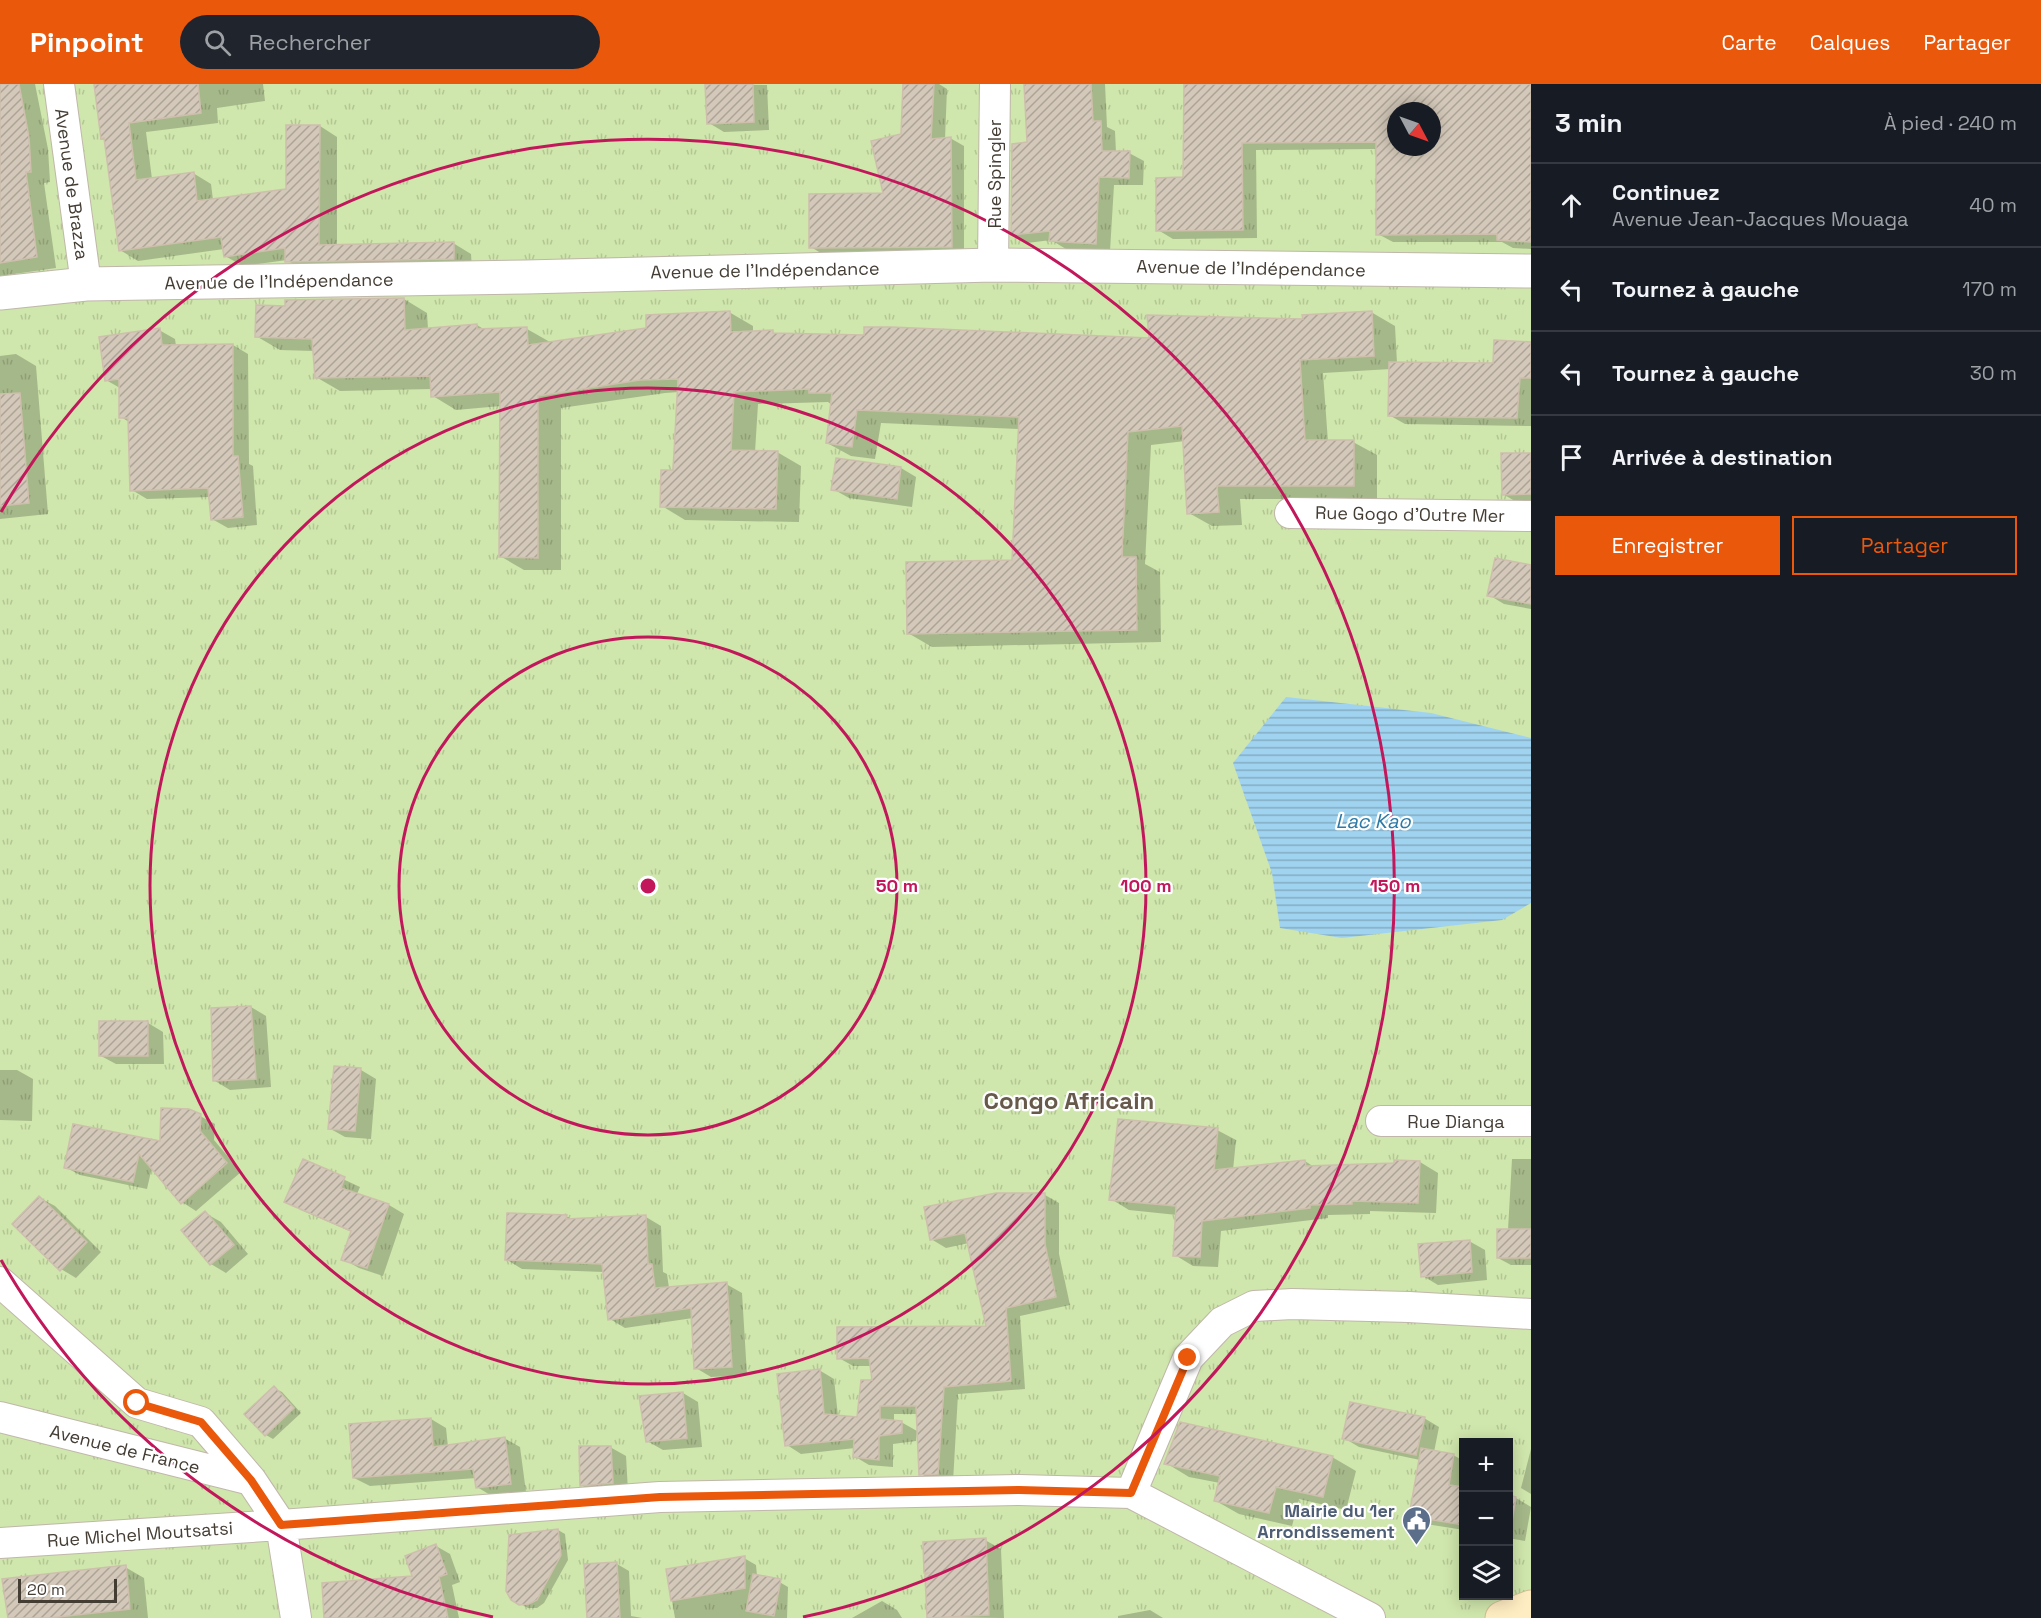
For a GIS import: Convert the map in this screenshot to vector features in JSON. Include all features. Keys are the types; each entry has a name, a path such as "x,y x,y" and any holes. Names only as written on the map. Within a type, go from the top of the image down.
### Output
{"main road":[{"path":"1502,1618 1531,1607"}],"street":[{"name":"Avenue de Brazza","path":"59,84 86,285"},
{"name":"Rue Spingler","path":"993,265 994,84"},
{"name":"Avenue de l'Indépendance","path":"0,293 86,285 993,265 1531,271"},
{"name":"Rue Gogo d'Outre Mer","path":"1290,513 1531,516"},
{"name":"Rue Dianga","path":"1381,1121 1531,1121"},
{"path":"0,1282 137,1403 201,1422 251,1480 281,1525 296,1618"},
{"path":"1370,1618 1131,1493 1188,1358 1222,1322 1254,1306 1292,1304 1409,1306 1531,1314"},
{"name":"Avenue de France","path":"0,1417 251,1480"},
{"name":"Rue Michel Moutsatsi","path":"0,1543 660,1497 1019,1490 1131,1493"}],"green space":[{"path":"0,84 1531,84 1531,1618 0,1618"}],"water":[{"name":"Lac Kao","path":"1286,697 1431,713 1531,738 1531,903 1502,920 1342,938 1280,928 1272,873 1233,763"}],"building":[{"path":"0,84 19,84 29,137 31,172 26,172 37,257 0,263"},
{"path":"94,84 198,84 201,113 129,123 136,180 194,172 197,201 286,189 286,125 320,125 319,245 454,242 454,259 285,262 285,248 224,257 221,237 119,251 104,138 101,139"},
{"path":"705,84 753,84 754,122 707,124"},
{"path":"903,84 934,84 931,139 951,137 952,247 809,248 809,194 883,193 871,141 901,134"},
{"path":"1024,84 1091,84 1093,121 1101,121 1102,151 1130,151 1129,178 1099,177 1096,244 1049,241 1050,231 1011,235 1012,144 1027,142"},
{"path":"1184,84 1531,84 1531,242 1497,240 1497,234 1376,235 1376,142 1242,143 1243,230 1156,231 1156,178 1183,177"},
{"path":"404,298 405,330 477,324 477,329 527,327 528,345 646,328 646,315 730,311 731,332 773,330 773,333 864,335 864,327 891,327 1149,338 1147,315 1303,319 1302,315 1372,311 1374,356 1300,360 1305,440 1354,440 1354,486 1217,486 1219,512 1187,514 1182,426 1128,432 1122,557 1136,557 1137,630 907,634 906,562 1012,560 1019,417 857,410 852,447 826,443 832,393 809,393 809,389 734,392 731,450 778,451 776,509 660,507 661,470 673,470 678,379 640,380 538,396 538,558 499,557 500,392 431,397 430,376 315,378 312,339 255,337 256,305 285,306 285,300"},
{"path":"160,328 162,345 233,344 233,456 238,456 243,517 211,520 208,488 130,491 128,418 119,418 119,379 105,381 99,337"},
{"path":"1494,340 1531,342 1531,378 1520,378 1517,418 1388,416 1389,362 1493,363"},
{"path":"20,393 29,503 0,506 0,394"},
{"path":"1501,453 1531,453 1531,494 1502,495"},
{"path":"836,458 901,467 897,499 831,490"},
{"path":"1495,558 1531,565 1531,604 1487,596"},
{"path":"251,1006 256,1079 213,1081 211,1008"},
{"path":"99,1021 148,1021 148,1056 99,1056"},
{"path":"334,1066 361,1068 355,1131 328,1129"},
{"path":"161,1108 189,1109 201,1114 200,1131 227,1163 181,1204 139,1154 133,1182 64,1168 73,1124 160,1141"},
{"path":"1118,1119 1218,1128 1214,1170 1305,1160 1306,1166 1394,1163 1394,1160 1420,1161 1418,1203 1352,1201 1352,1204 1310,1205 1310,1208 1202,1221 1200,1257 1173,1256 1176,1206 1109,1200"},
{"path":"303,1159 345,1177 341,1188 389,1204 367,1268 341,1260 351,1231 284,1202"},
{"path":"996,1193 1045,1193 1045,1244 1056,1297 1006,1308 1011,1381 944,1387 938,1474 919,1475 916,1406 880,1406 880,1419 902,1421 902,1433 879,1436 879,1460 853,1457 854,1439 785,1446 777,1374 820,1369 824,1414 857,1417 861,1380 872,1380 869,1358 837,1359 837,1327 986,1326 965,1233 930,1240 924,1207"},
{"path":"39,1196 87,1242 60,1271 12,1224"},
{"path":"205,1211 234,1245 210,1265 181,1230"},
{"path":"507,1213 567,1215 566,1219 646,1215 648,1264 652,1264 655,1288 727,1282 732,1367 694,1369 691,1308 608,1320 602,1264 505,1260"},
{"path":"1497,1229 1531,1229 1531,1258 1497,1258"},
{"path":"1470,1240 1472,1272 1421,1277 1418,1244"},
{"path":"274,1386 294,1408 265,1436 244,1414"},
{"path":"683,1392 687,1438 646,1442 639,1396"},
{"path":"1350,1402 1425,1417 1416,1455 1342,1439"},
{"path":"431,1418 433,1447 505,1437 511,1484 476,1488 473,1469 353,1478 349,1424"},
{"path":"1180,1422 1333,1456 1323,1497 1276,1487 1269,1513 1214,1501 1220,1476 1164,1464"},
{"path":"579,1446 611,1446 613,1483 580,1486"},
{"path":"1421,1448 1454,1454 1449,1485 1459,1486 1459,1524 1409,1516"},
{"path":"1513,1496 1516,1497 1513,1515"},
{"path":"558,1529 561,1555 537,1600 519,1605 511,1600 506,1591 509,1535"},
{"path":"986,1538 989,1615 927,1618 925,1575 928,1573 924,1573 923,1542"},
{"path":"436,1544 447,1574 439,1577 448,1618 324,1618 322,1583 412,1576 405,1556"},
{"path":"745,1556 745,1588 671,1601 666,1569"},
{"path":"617,1562 620,1618 587,1618 584,1564"},
{"path":"126,1565 130,1609 49,1618 8,1618 2,1579"},
{"path":"753,1574 781,1579 774,1616 746,1611"}],"place":[{"name":"Mairie du 1er Arrondissement","path":"1416,1546"}],"district":[{"name":"Congo Africain","path":"1069,1100"}],"route":[{"path":"137,1403 201,1422 251,1480 281,1525 660,1497 1019,1490 1131,1493 1188,1358"}]}
